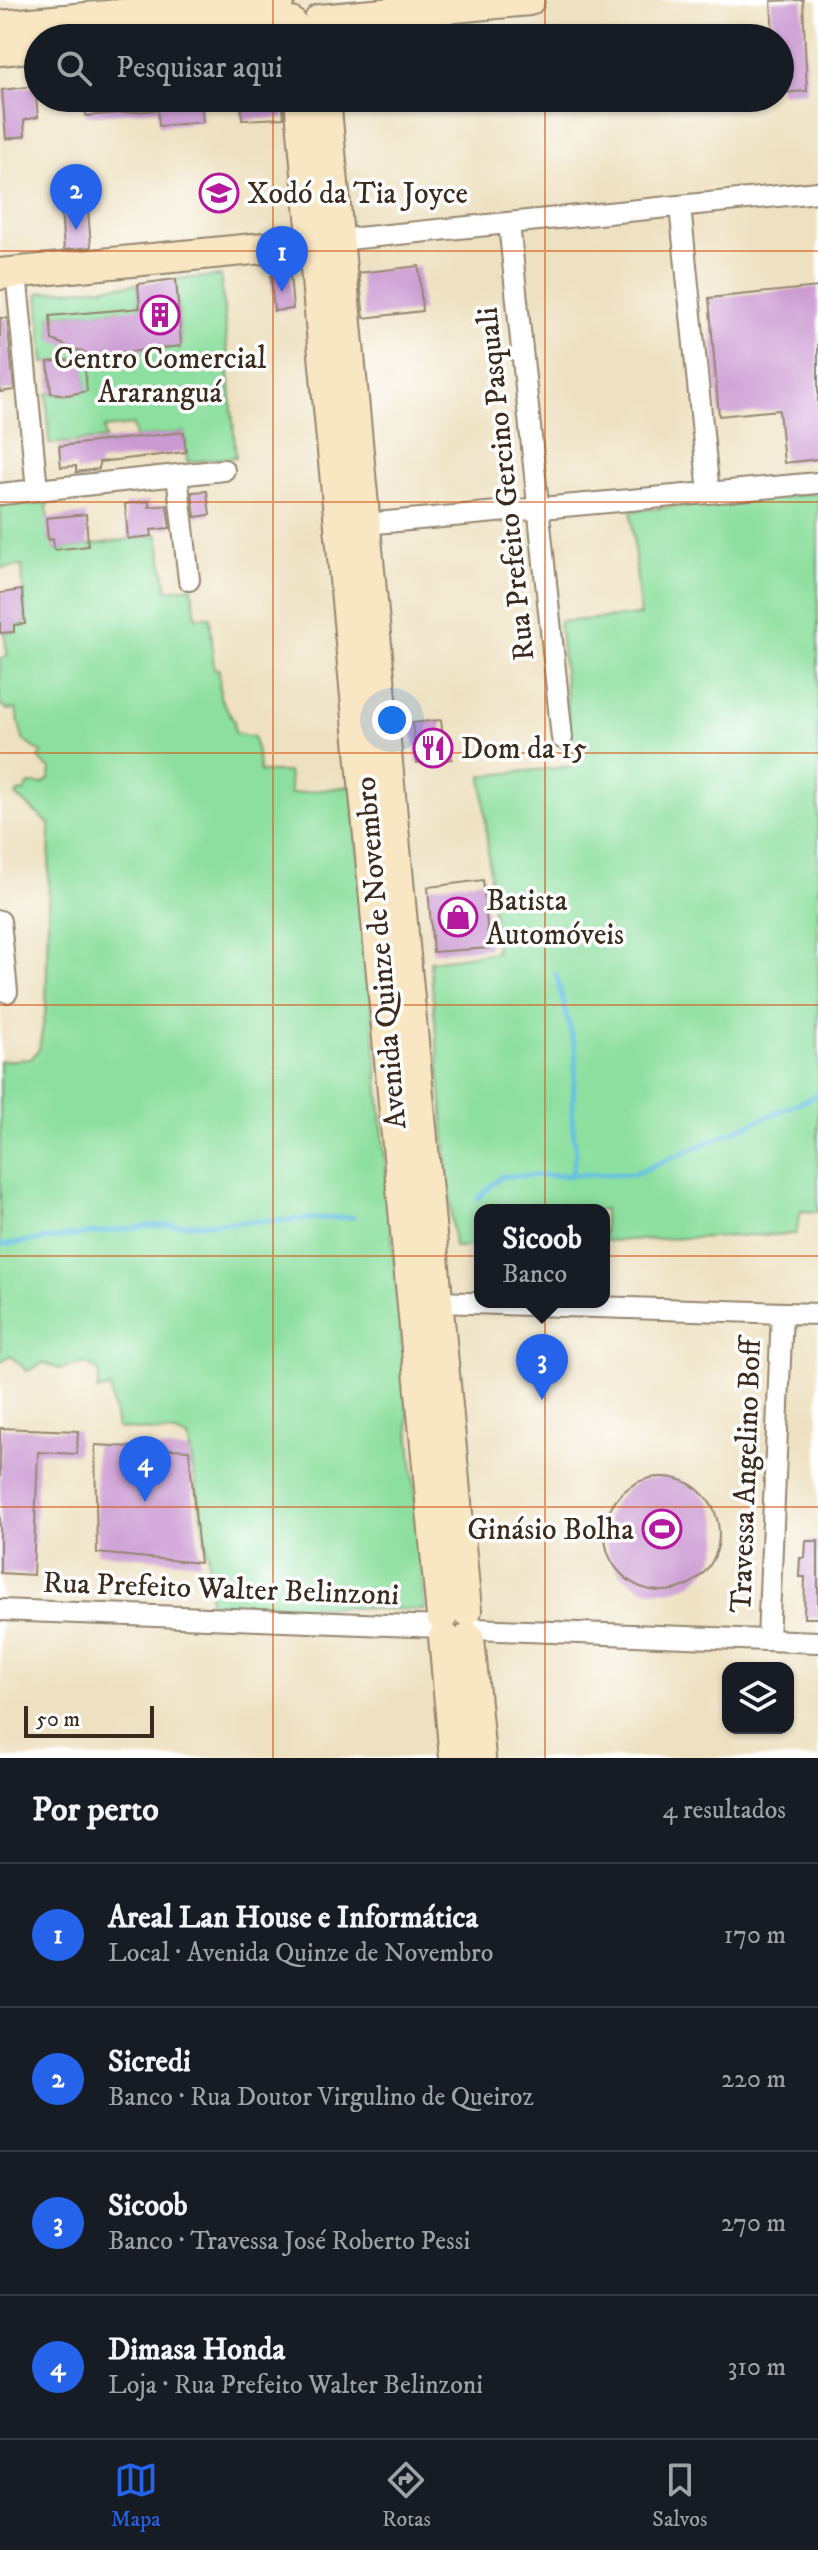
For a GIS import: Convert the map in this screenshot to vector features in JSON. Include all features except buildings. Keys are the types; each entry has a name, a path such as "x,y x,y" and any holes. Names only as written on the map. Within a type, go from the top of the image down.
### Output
{"street":[{"path":"250,24 529,0"},
{"path":"76,24 303,18"},
{"path":"0,26 24,25"},
{"path":"0,50 24,47"},
{"name":"Avenida Quinze de Novembro","path":"303,112 326,242 365,524 437,1302 456,1626 455,1758"},
{"name":"Avenida Quinze de Novembro","path":"325,112 326,242 456,1626 480,1758"},
{"path":"37,490 8,273 818,192"},
{"path":"680,206 709,493"},
{"name":"Rua Prefeito Gercino Pasquali","path":"509,223 562,738"},
{"path":"0,494 224,470"},
{"path":"177,475 189,580"},
{"path":"365,524 818,483"},
{"path":"0,921 7,992"},
{"path":"437,1302 474,1303"},
{"path":"610,1308 818,1314"},
{"name":"Travessa Angelino Boff","path":"768,1640 782,1313"},
{"name":"Rua Prefeito Walter Belinzoni","path":"0,1610 818,1642"}],"green space":[{"path":"221,276 236,457 187,462 184,432 135,438 133,425 104,428 105,439 49,444 47,393 67,395 86,391 84,359 44,363 38,293 138,284 144,350 181,345 176,279","holes":["119,310 57,342 52,339 50,316"]},
{"path":"818,493 818,1212 801,1211 796,1234 610,1241 610,1204 474,1204 474,1246 454,1247 430,961 496,952 482,776 574,766 559,622 640,615 631,511"},
{"path":"47,503 49,540 53,539 55,550 158,535 167,590 192,587 196,617 210,617 214,669 219,669 220,697 234,721 235,733 254,737 260,772 288,772 291,794 352,786 425,1610 210,1604 208,1554 188,1438 176,1433 117,1428 110,1388 97,1391 100,1373 86,1363 59,1369 44,1363 27,1371 10,1355 0,1363 0,1061 31,1059 39,1049 46,1009 50,825 16,795 19,791 24,792 29,784 43,784 49,779 51,770 38,758 42,753 23,740 16,709 8,710 0,705 0,658 8,656 4,633 14,632 14,625 25,624 22,566 0,568 0,506"}],"waterway":[{"path":"556,974 576,1052 572,1119 576,1154 571,1176"},
{"path":"478,1198 502,1176 634,1174 818,1095"},
{"path":"0,1245 151,1226 353,1217"}],"place":[{"name":"Xodó da Tia Joyce","path":"219,193"},
{"name":"Sicredi","path":"76,230"},
{"name":"Areal Lan House e Informática","path":"282,292"},
{"name":"Centro Comercial Araranguá","path":"160,315"},
{"name":"Dom da 15","path":"433,748"},
{"name":"Batista Automóveis","path":"458,917"},
{"name":"Sicoob","path":"542,1400"},
{"name":"Dimasa Honda","path":"145,1502"},
{"name":"Ginásio Bolha","path":"662,1529"}]}
